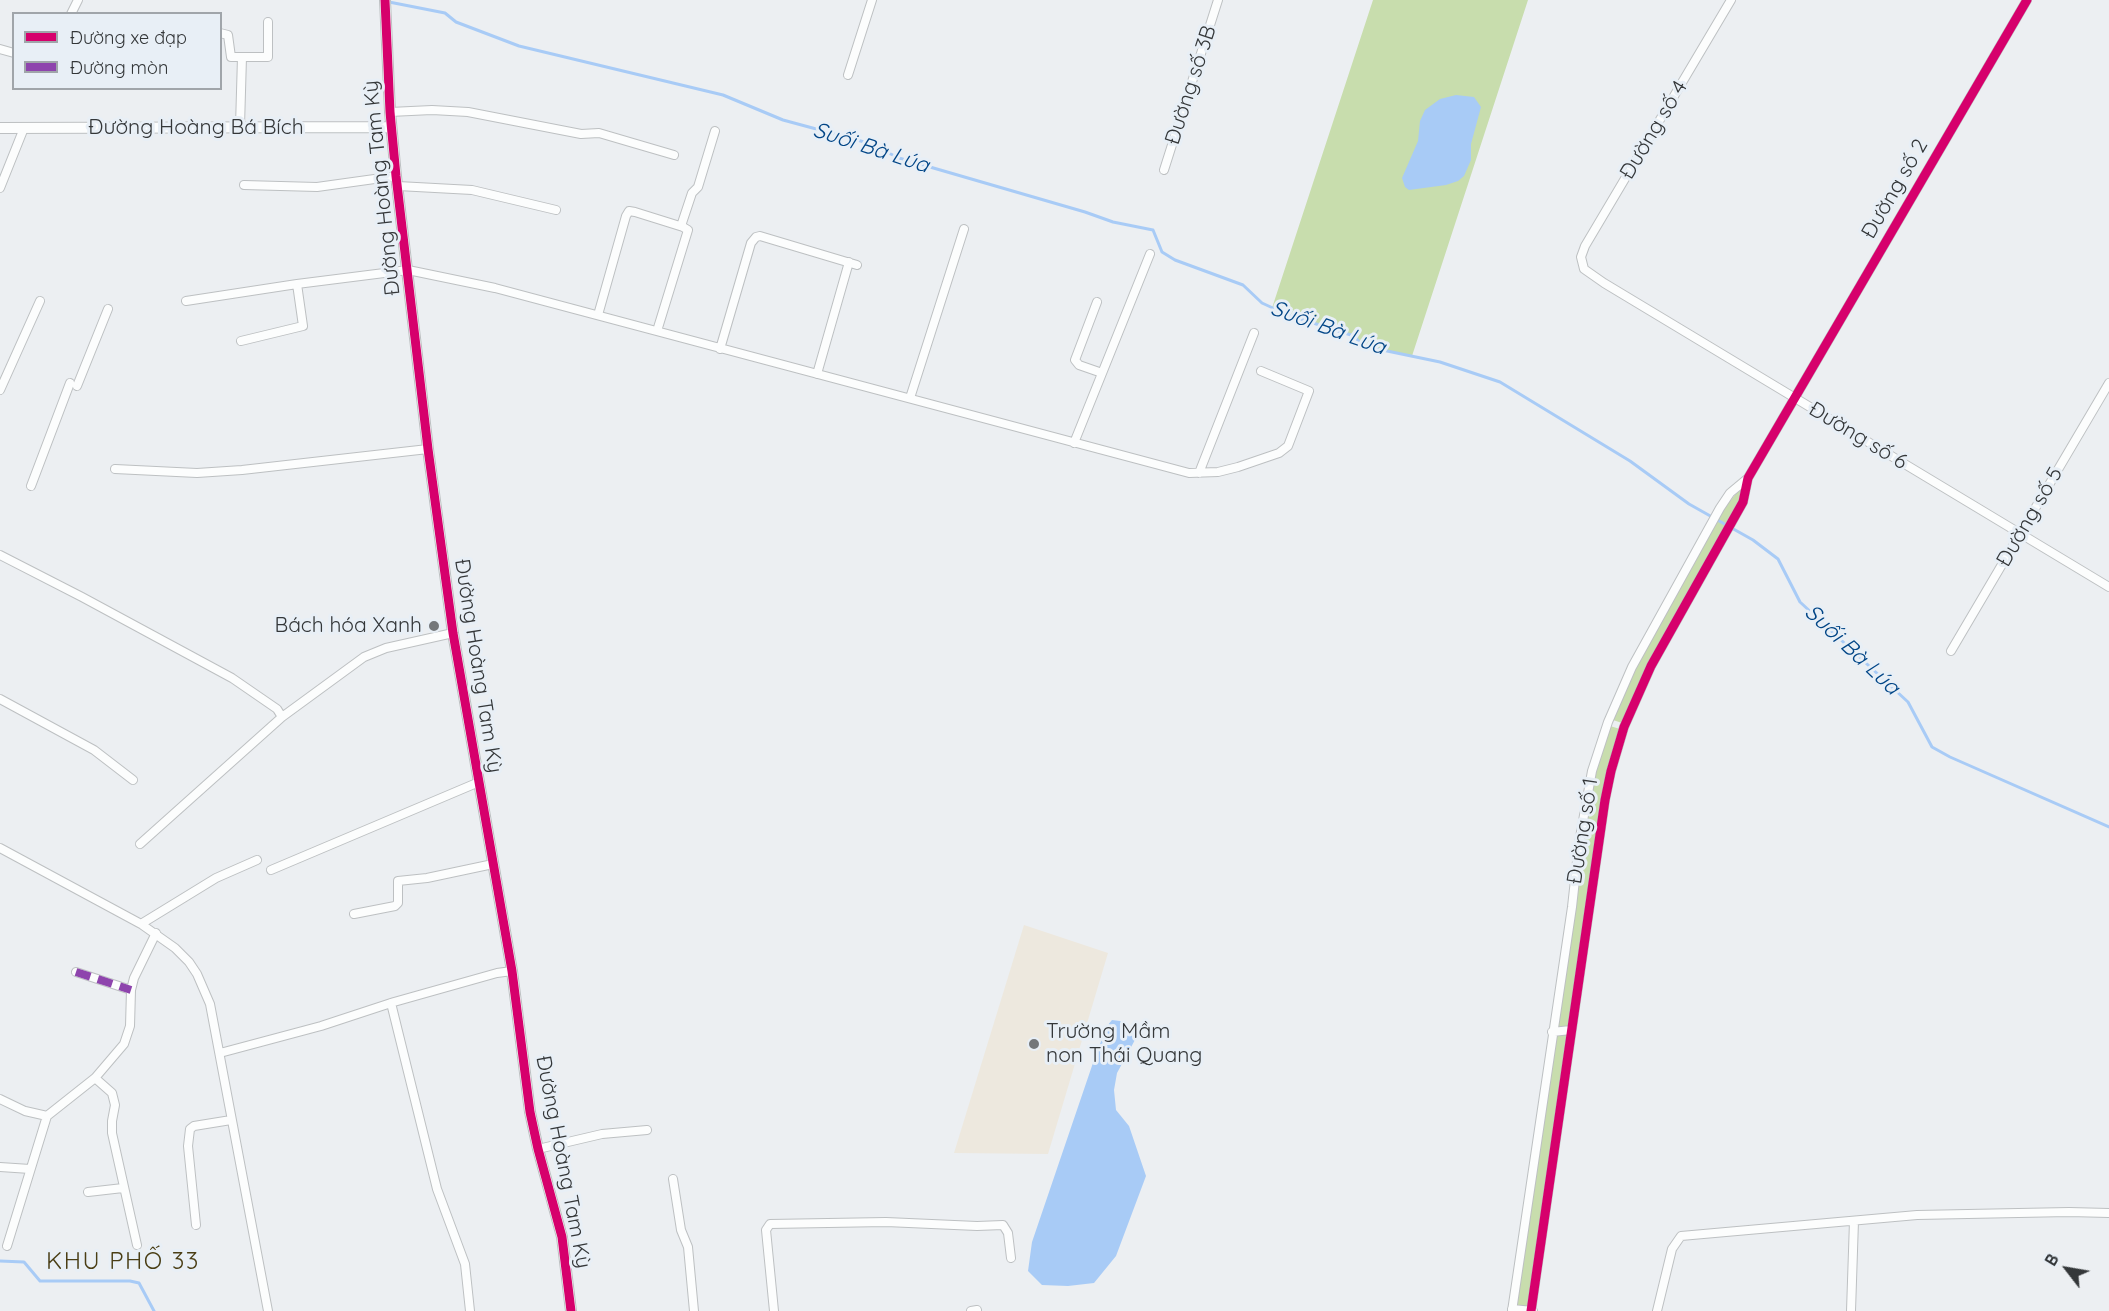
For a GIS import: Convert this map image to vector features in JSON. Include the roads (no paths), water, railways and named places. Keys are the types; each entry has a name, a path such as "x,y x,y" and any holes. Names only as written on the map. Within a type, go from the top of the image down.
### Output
{"street":[{"name":"Đường Hoàng Tam Kỳ","path":"385,0 390,112 397,181 428,449 453,633 512,971 530,1112 562,1237 571,1311"},
{"path":"848,75 872,0"},
{"name":"Đường số 3B","path":"1164,170 1218,0"},
{"name":"Đường số 4","path":"1581,262 1585,246 1731,0"},
{"name":"Đường số 2","path":"1793,397 2027,0"},
{"path":"222,34 228,35 231,57 267,57 268,22"},
{"path":"240,126 242,57"},
{"path":"390,112 432,110 468,112 581,134 599,133 674,155"},
{"name":"Đường Hoàng Bá Bích","path":"0,128 392,127"},
{"path":"0,188 24,128"},
{"path":"681,226 692,193 698,187 715,131"},
{"path":"244,184 323,187 397,181 472,190 556,210"},
{"path":"598,315 628,212 635,212 687,228 688,231 657,331"},
{"path":"910,398 964,229"},
{"path":"720,349 754,239 760,236 853,263 817,374"},
{"path":"1074,443 1150,254"},
{"name":"Đường số 6","path":"1581,262 1584,269 1593,277 2109,587"},
{"path":"186,301 408,270 495,288 1173,470 1199,473 1218,472 1238,467 1279,453 1288,446 1309,391 1262,371"},
{"path":"242,341 303,326 297,284"},
{"path":"0,390 40,301"},
{"path":"1096,302 1075,360 1079,365 1102,373"},
{"path":"31,486 108,309"},
{"path":"1199,473 1254,333"},
{"name":"Đường số 5","path":"1952,651 2109,383"},
{"name":"Đường số 1","path":"1532,1311 1571,1030 1611,771 1624,727 1651,666 1743,502 1748,478 1793,397"},
{"path":"116,469 170,472 242,470 428,449"},
{"name":"Đường số 1","path":"1512,1310 1572,907 1586,796 1592,771 1608,722 1632,667 1720,508 1730,494 1748,478"},
{"path":"0,555 232,678 277,709 282,717"},
{"path":"140,844 282,717 364,657 386,648 453,633"},
{"path":"0,699 94,750 133,780"},
{"path":"1608,722 1624,727"},
{"path":"271,870 479,782"},
{"path":"0,848 156,933 189,962 197,974 210,1004 268,1311"},
{"path":"141,924 216,878 257,860"},
{"path":"354,914 395,906 398,903 398,881 427,878 493,864"},
{"path":"7,1246 46,1116 95,1078 124,1044 130,1026 131,990 137,969 156,933"},
{"path":"220,1053 321,1026 391,1002 512,971"},
{"path":"76,972 131,990"},
{"path":"391,1002 437,1189 465,1264 470,1311"},
{"path":"1552,1032 1571,1030"},
{"path":"95,1078 112,1093 115,1105 112,1133 137,1245"},
{"path":"0,1099 25,1111 46,1116"},
{"path":"196,1225 188,1133 194,1126 231,1120"},
{"path":"538,1149 602,1134 647,1130"},
{"path":"0,1167 30,1169"},
{"path":"674,1179 681,1230 688,1247 694,1311"},
{"path":"88,1192 123,1188"},
{"path":"1658,1311 1672,1249 1681,1236 1917,1215 2109,1213"},
{"path":"1851,1311 1854,1221"},
{"path":"774,1311 766,1230 770,1224 886,1222 1003,1225 1008,1233 1011,1258"},
{"path":"1512,1310 1532,1311"}],"water":[{"path":"1456,95 1474,97 1481,107 1471,144 1471,160 1464,176 1446,185 1409,190 1405,187 1402,178 1418,141 1420,121 1425,110 1440,99"},
{"path":"1112,1020 1120,1021 1133,1029 1136,1038 1117,1073 1114,1090 1116,1110 1129,1126 1146,1176 1116,1256 1094,1283 1068,1286 1042,1285 1028,1271 1032,1242 1095,1057 1107,1026"}],"waterway":[{"name":"Suối Bà Lúa","path":"389,2 445,13 456,22 519,46 723,95 783,120 868,143 899,158 1113,222 1153,230 1162,252 1175,260 1243,285 1262,303 1288,315 1354,336 1363,346 1440,362 1500,382 1630,461 1689,504 1753,540 1778,559 1800,602 1908,702 1932,747 2109,827"},
{"path":"0,1261 24,1262 40,1281 130,1281 139,1283 154,1311"}],"place":[{"name":"Bách hóa Xanh","path":"434,626"},
{"name":"Trường Mầm non Thái Quang","path":"1034,1044"}],"district":[{"name":"KHU PHỐ 33","path":"123,1262"}]}
